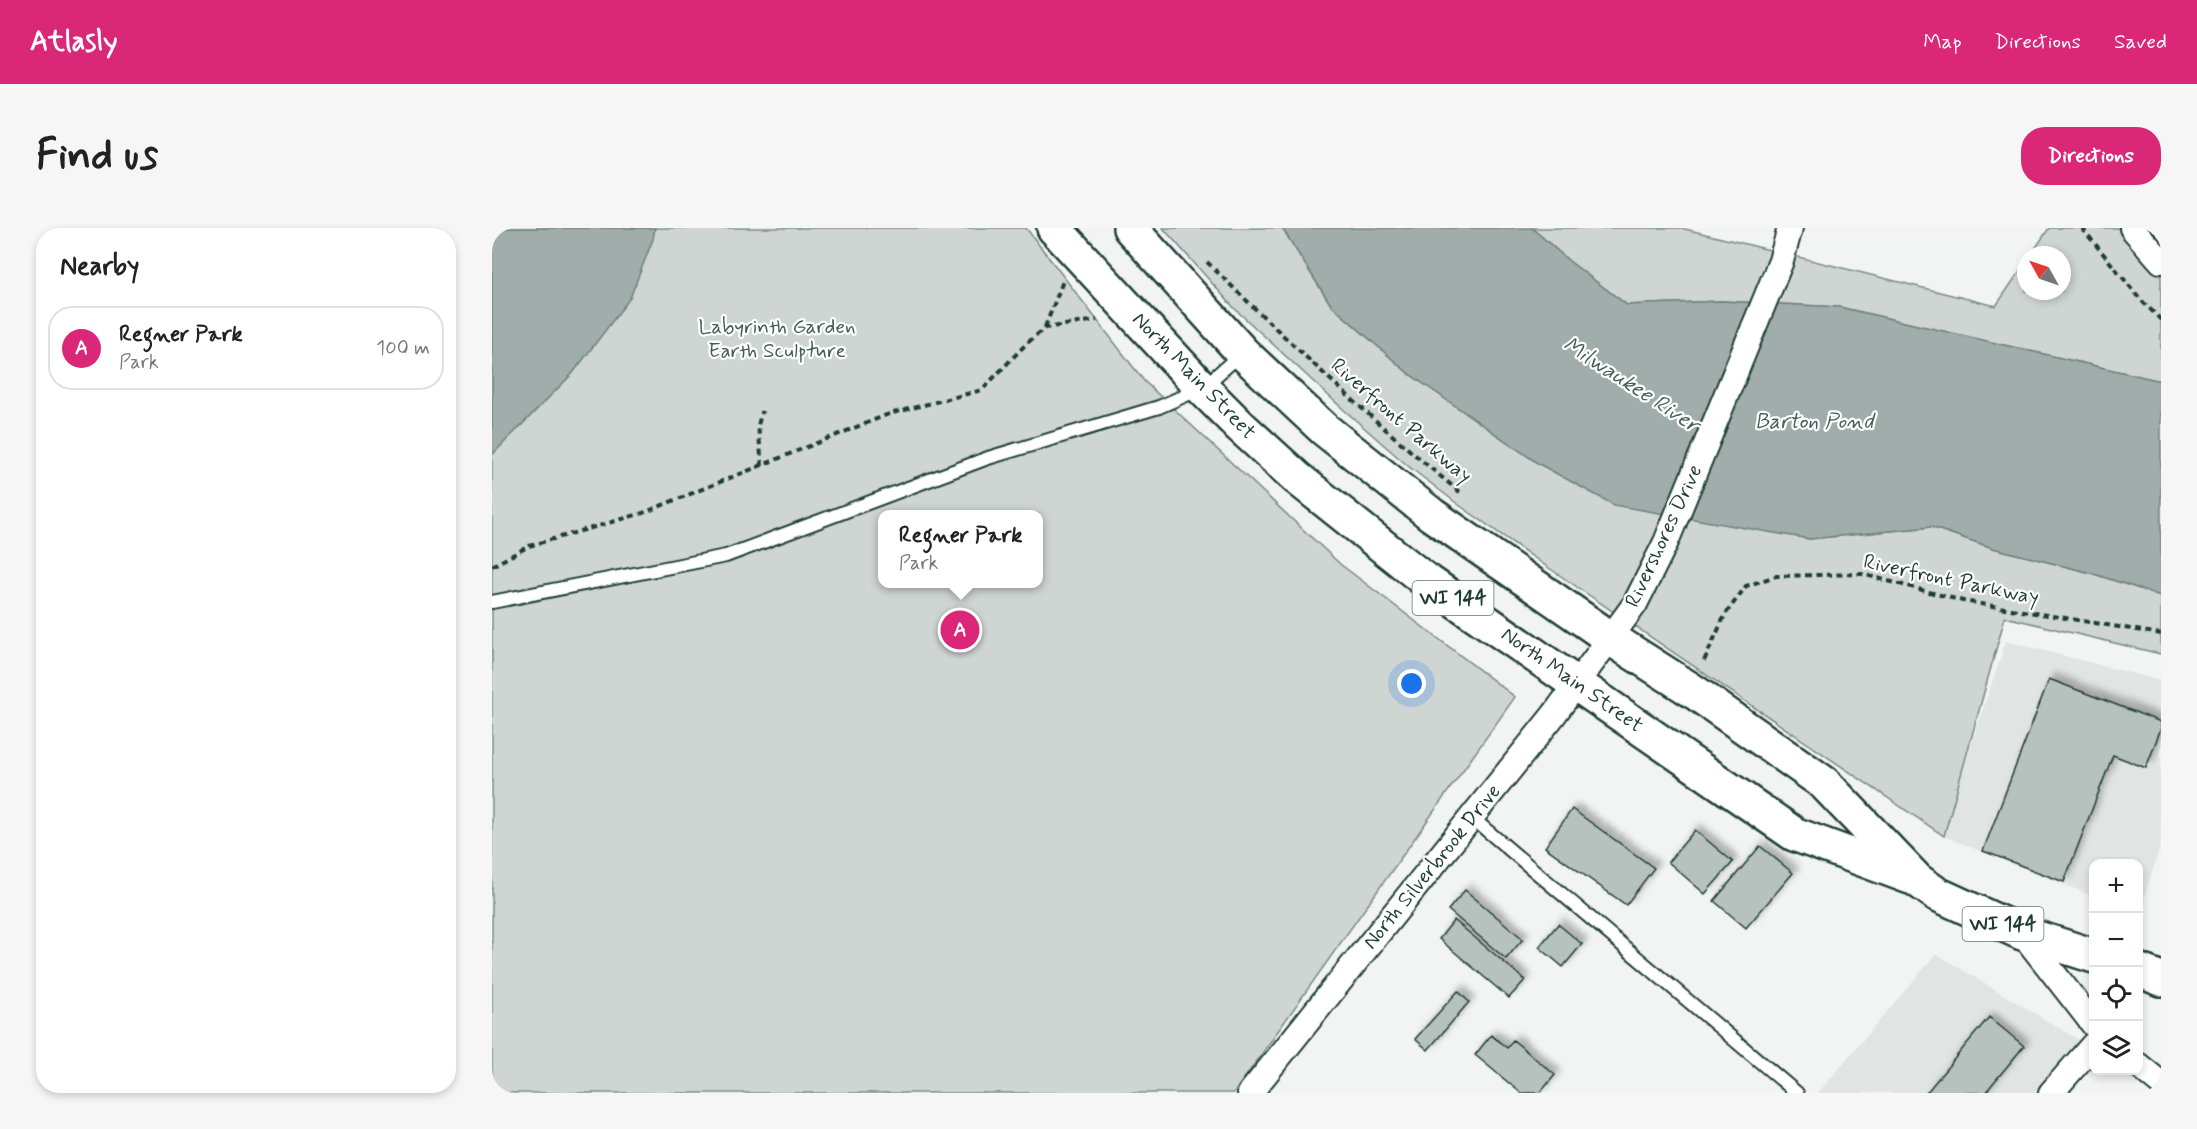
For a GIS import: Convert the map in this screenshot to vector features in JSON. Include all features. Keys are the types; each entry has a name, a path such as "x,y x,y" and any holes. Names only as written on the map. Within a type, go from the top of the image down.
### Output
{"main road":[{"name":"North Main Street","path":"1130,228 1243,352 1324,429 1432,515 1610,638 1696,693 1824,783 1917,880 1937,894 2022,933 2089,954"},
{"name":"North Main Street","path":"1064,239 1202,388 1297,478 1420,576 1794,834 1917,880"},
{"path":"2143,972 2161,979"}],"street":[{"name":"Rivershores Drive","path":"1610,638 1635,604 1666,542 1780,261 1790,228"},
{"path":"2132,228 2161,261"},
{"name":"North Silverbrook Drive","path":"1250,1093 1472,817 1610,638"},
{"path":"2022,933 2091,1021"},
{"path":"2050,1093 2089,1050"},
{"path":"2143,1068 2161,1084"}],"lane":[{"path":"492,602 726,555 988,458 1160,407 1202,388 1243,352"},
{"path":"1472,817 1797,1093"}],"path":[{"path":"2082,228 2142,301 2161,320"},
{"path":"1045,328 1064,239"},
{"name":"Riverfront Parkway","path":"1206,261 1281,335 1392,437 1468,499"},
{"path":"492,566 529,546 643,513 889,414 982,390 1026,344 1045,328 1134,315"},
{"path":"762,411 758,425 762,466"},
{"name":"Riverfront Parkway","path":"1696,693 1704,662 1725,615 1746,586 1776,576 1862,574 1963,601 2161,634"}],"shaded area":[{"path":"2006,641 2161,681 2161,843 2143,902 2143,859 2089,859 2089,894 1941,835"},
{"path":"1936,954 2084,1043 2038,1093 1818,1093"}],"green space":[{"name":"Labyrinth Garden Earth Sculpture","path":"492,228 1026,228 1144,381 1340,564 1515,697 1234,1093 492,1093"},
{"path":"1163,228 1282,228 1331,305 1408,373 1539,464 1809,539 1931,527 1993,548 2091,573 2161,596 2161,654 2005,617 1944,836 1543,564 1408,466 1235,309"},
{"path":"1532,228 1681,228 1996,306 2017,275 2017,300 2071,300 2071,246 2037,246 2049,228 2161,228 2161,381 1839,307 1721,301 1627,305 1569,261"}],"water":[{"path":"492,228 655,228 653,239 630,298 573,373 492,455"},
{"name":"Barton Pond","path":"1282,228 1532,228 1569,261 1627,305 1721,301 1839,307 2161,381 2161,596 2091,573 1993,548 1931,527 1809,539 1614,505 1539,464 1408,373 1331,305"}],"building":[{"path":"2049,679 2161,722 2161,728 2146,768 2113,755 2064,882 1983,851"},
{"path":"1572,809 1654,868 1626,905 1545,847"},
{"path":"1695,830 1733,862 1705,894 1668,862"},
{"path":"1760,846 1793,873 1746,928 1714,901"},
{"path":"1465,890 1523,939 1506,959 1448,910"},
{"path":"1454,920 1525,980 1509,998 1439,939"},
{"path":"1558,924 1582,944 1563,967 1539,947"},
{"path":"1458,991 1469,1002 1428,1050 1415,1039"},
{"path":"1989,1017 2024,1046 1985,1093 1926,1093"},
{"path":"1491,1035 1507,1048 1513,1040 1555,1075 1540,1093 1521,1093 1475,1055"}],"place":[{"name":"Regner Park","path":"960,630"}],"water label":[{"name":"Milwaukee River","path":"1631,385"}]}
